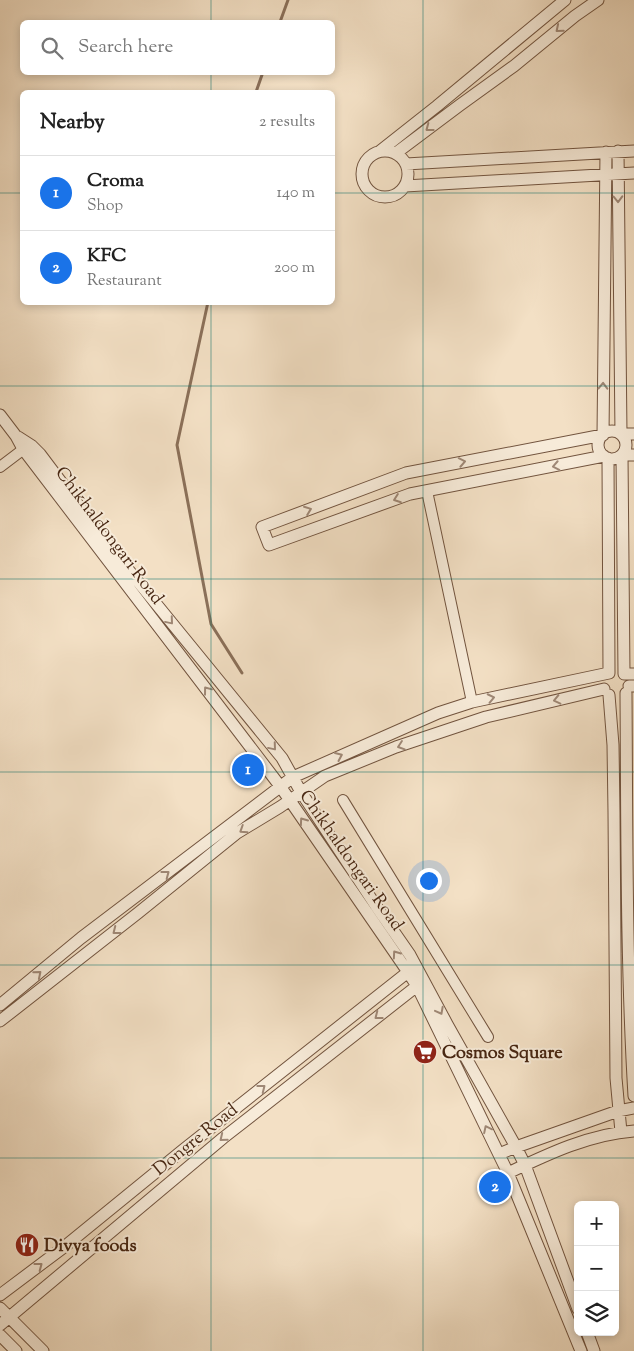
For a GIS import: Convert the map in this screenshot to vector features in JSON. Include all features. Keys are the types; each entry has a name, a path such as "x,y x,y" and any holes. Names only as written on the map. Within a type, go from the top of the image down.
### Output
{"street":[{"path":"380,151 396,153 402,158 408,171 408,179 405,186 394,195 387,197 379,197 372,194 363,182 361,174 367,159 437,106 565,0"},
{"path":"396,153 514,66 575,16 598,0"},
{"path":"612,151 618,174 621,434 626,442 625,451 622,455 618,458 606,457 410,494 269,545 262,528 406,473 602,435 610,431 621,434 634,434"},
{"path":"606,457 601,453 598,442 602,435 606,174 612,151"},
{"path":"406,164 634,151"},
{"path":"405,186 634,173"},
{"name":"Chikhaldongari Road","path":"0,416 26,447 280,786 417,986 508,1173 581,1351"},
{"name":"Chikhaldongari Road","path":"26,447 32,446 40,454 113,551 282,758 301,792 410,956 525,1165 574,1298"},
{"path":"0,467 26,447"},
{"path":"622,455 634,455"},
{"path":"622,455 628,678 630,688 628,933 634,1096"},
{"path":"606,457 609,674 605,679 613,745 616,1078 620,1132"},
{"path":"428,491 472,702"},
{"path":"0,1005 81,938 293,776 438,713 472,702 617,671 629,674"},
{"path":"0,1021 237,833 325,776 396,747 486,717 607,692 618,697 630,688"},
{"path":"343,800 488,1037"},
{"name":"Dongre Road","path":"0,1295 64,1247 408,972"},
{"name":"Dongre Road","path":"4,1322 223,1138 417,986"},
{"path":"499,1154 634,1108"},
{"path":"508,1173 549,1154 601,1136 634,1131"},
{"path":"0,1308 4,1322 43,1351"},
{"path":"0,1335 16,1351"},
{"path":"588,1336 594,1351"}],"waterway":[{"path":"281,20 288,0"},
{"path":"257,90 262,75"},
{"path":"207,305 177,445 211,624 242,673"}],"place":[{"name":"Croma","path":"248,770"},
{"name":"Cosmos Square","path":"425,1052"},
{"name":"KFC","path":"495,1187"},
{"name":"Divya foods","path":"27,1245"}]}
